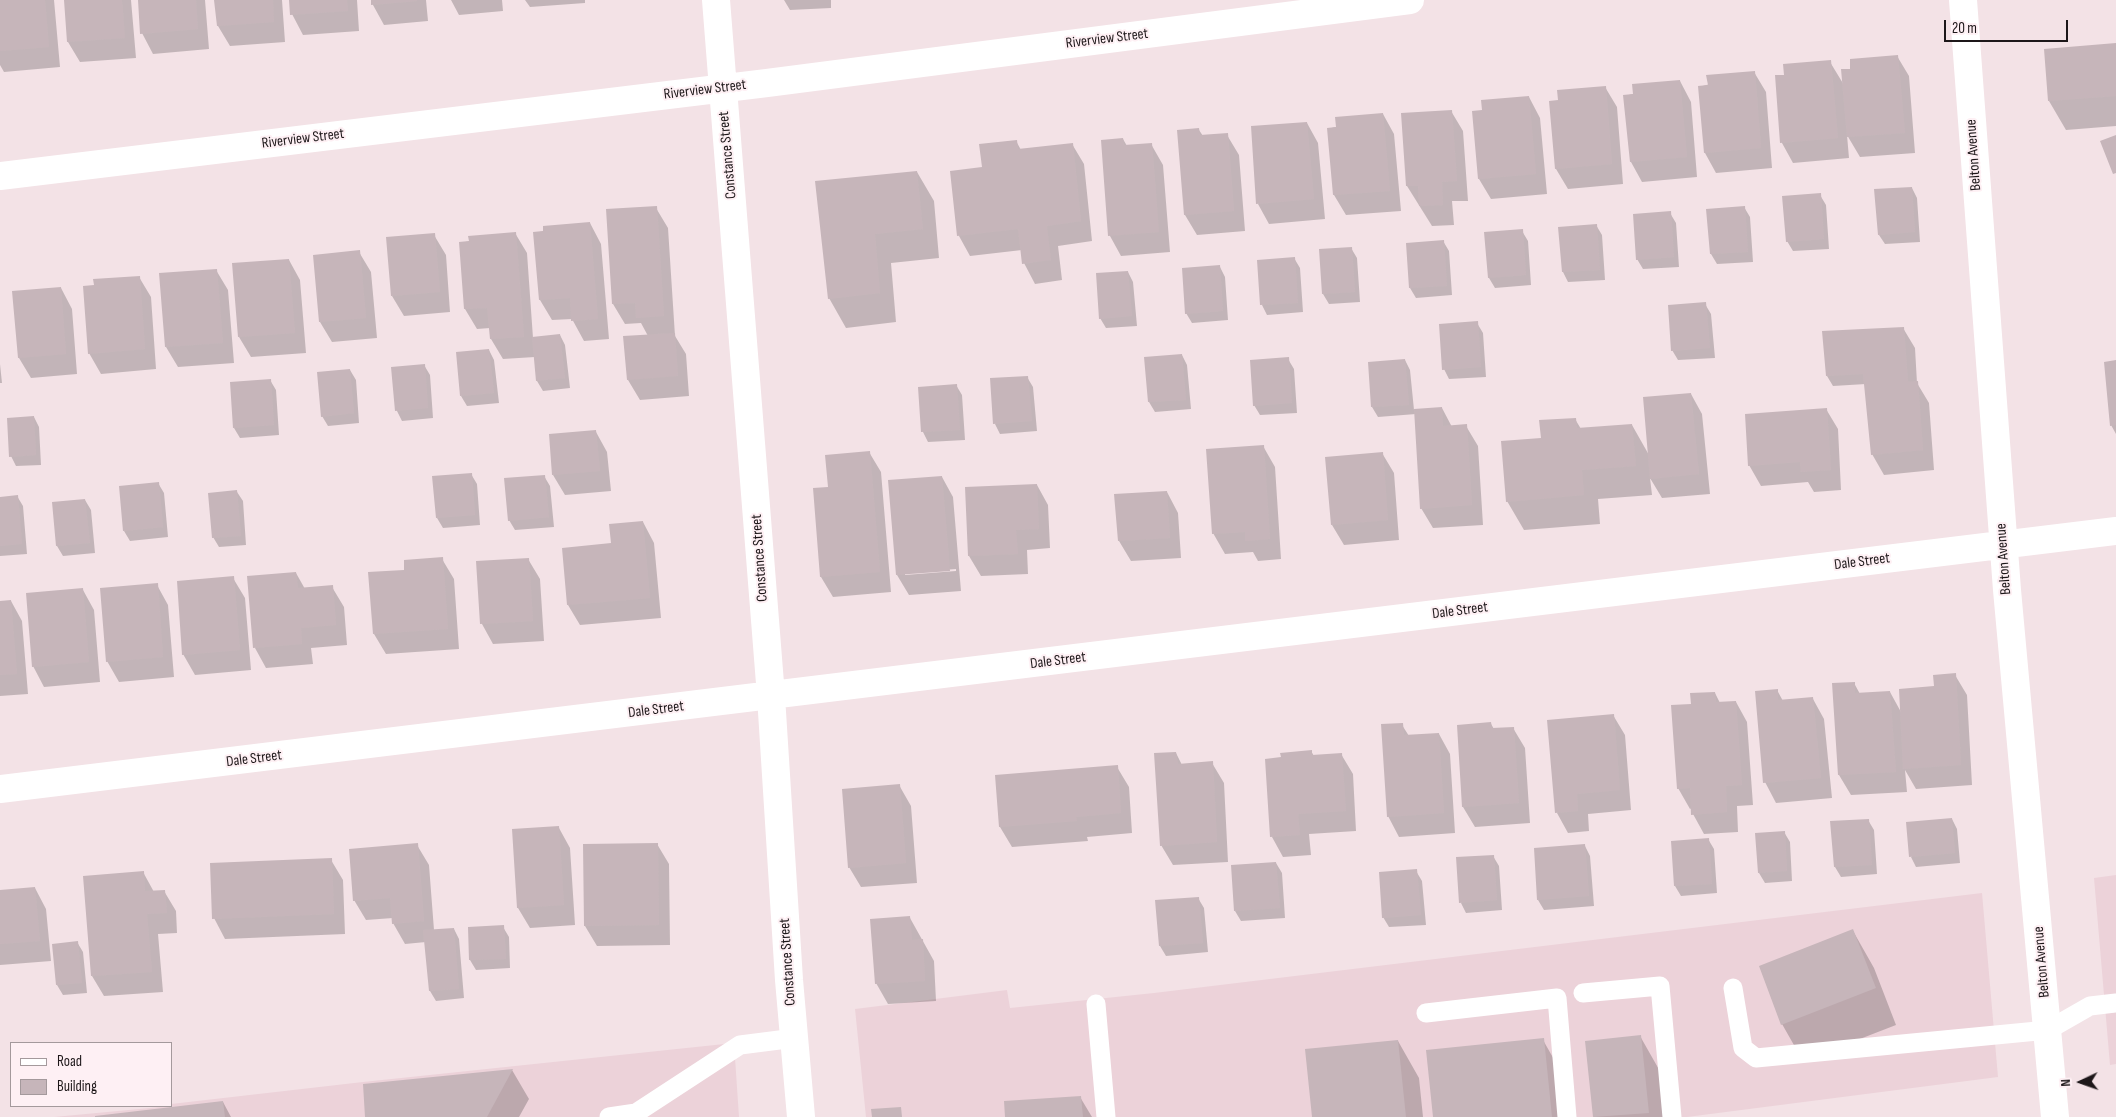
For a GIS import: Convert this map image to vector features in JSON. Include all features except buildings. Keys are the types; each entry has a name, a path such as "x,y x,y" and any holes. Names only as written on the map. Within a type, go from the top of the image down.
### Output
{"street":[{"name":"Constance Street","path":"716,0 771,696 789,980 801,1117"},
{"name":"Riverview Street","path":"0,176 723,88 1410,0"},
{"name":"Belton Avenue","path":"1963,0 2003,544 2055,1117"},
{"name":"Dale Street","path":"0,789 2116,531"}],"lane":[{"path":"1583,993 1660,986 1672,1117"},
{"path":"1733,988 1743,1048 1756,1058 2048,1030 2090,1006 2116,1002"},
{"path":"1426,1013 1557,998 1567,1117"},
{"path":"1096,1004 1106,1117"},
{"path":"609,1117 636,1115 740,1045 795,1038"}],"shaded area":[{"path":"2116,875 2116,1064 2110,1065 2094,878"},
{"path":"1982,893 1998,1077 1687,1117 866,1117 855,1009 1007,990 1010,1008 1154,993"},
{"path":"734,1043 739,1117 54,1117 172,1107 172,1104"}]}
